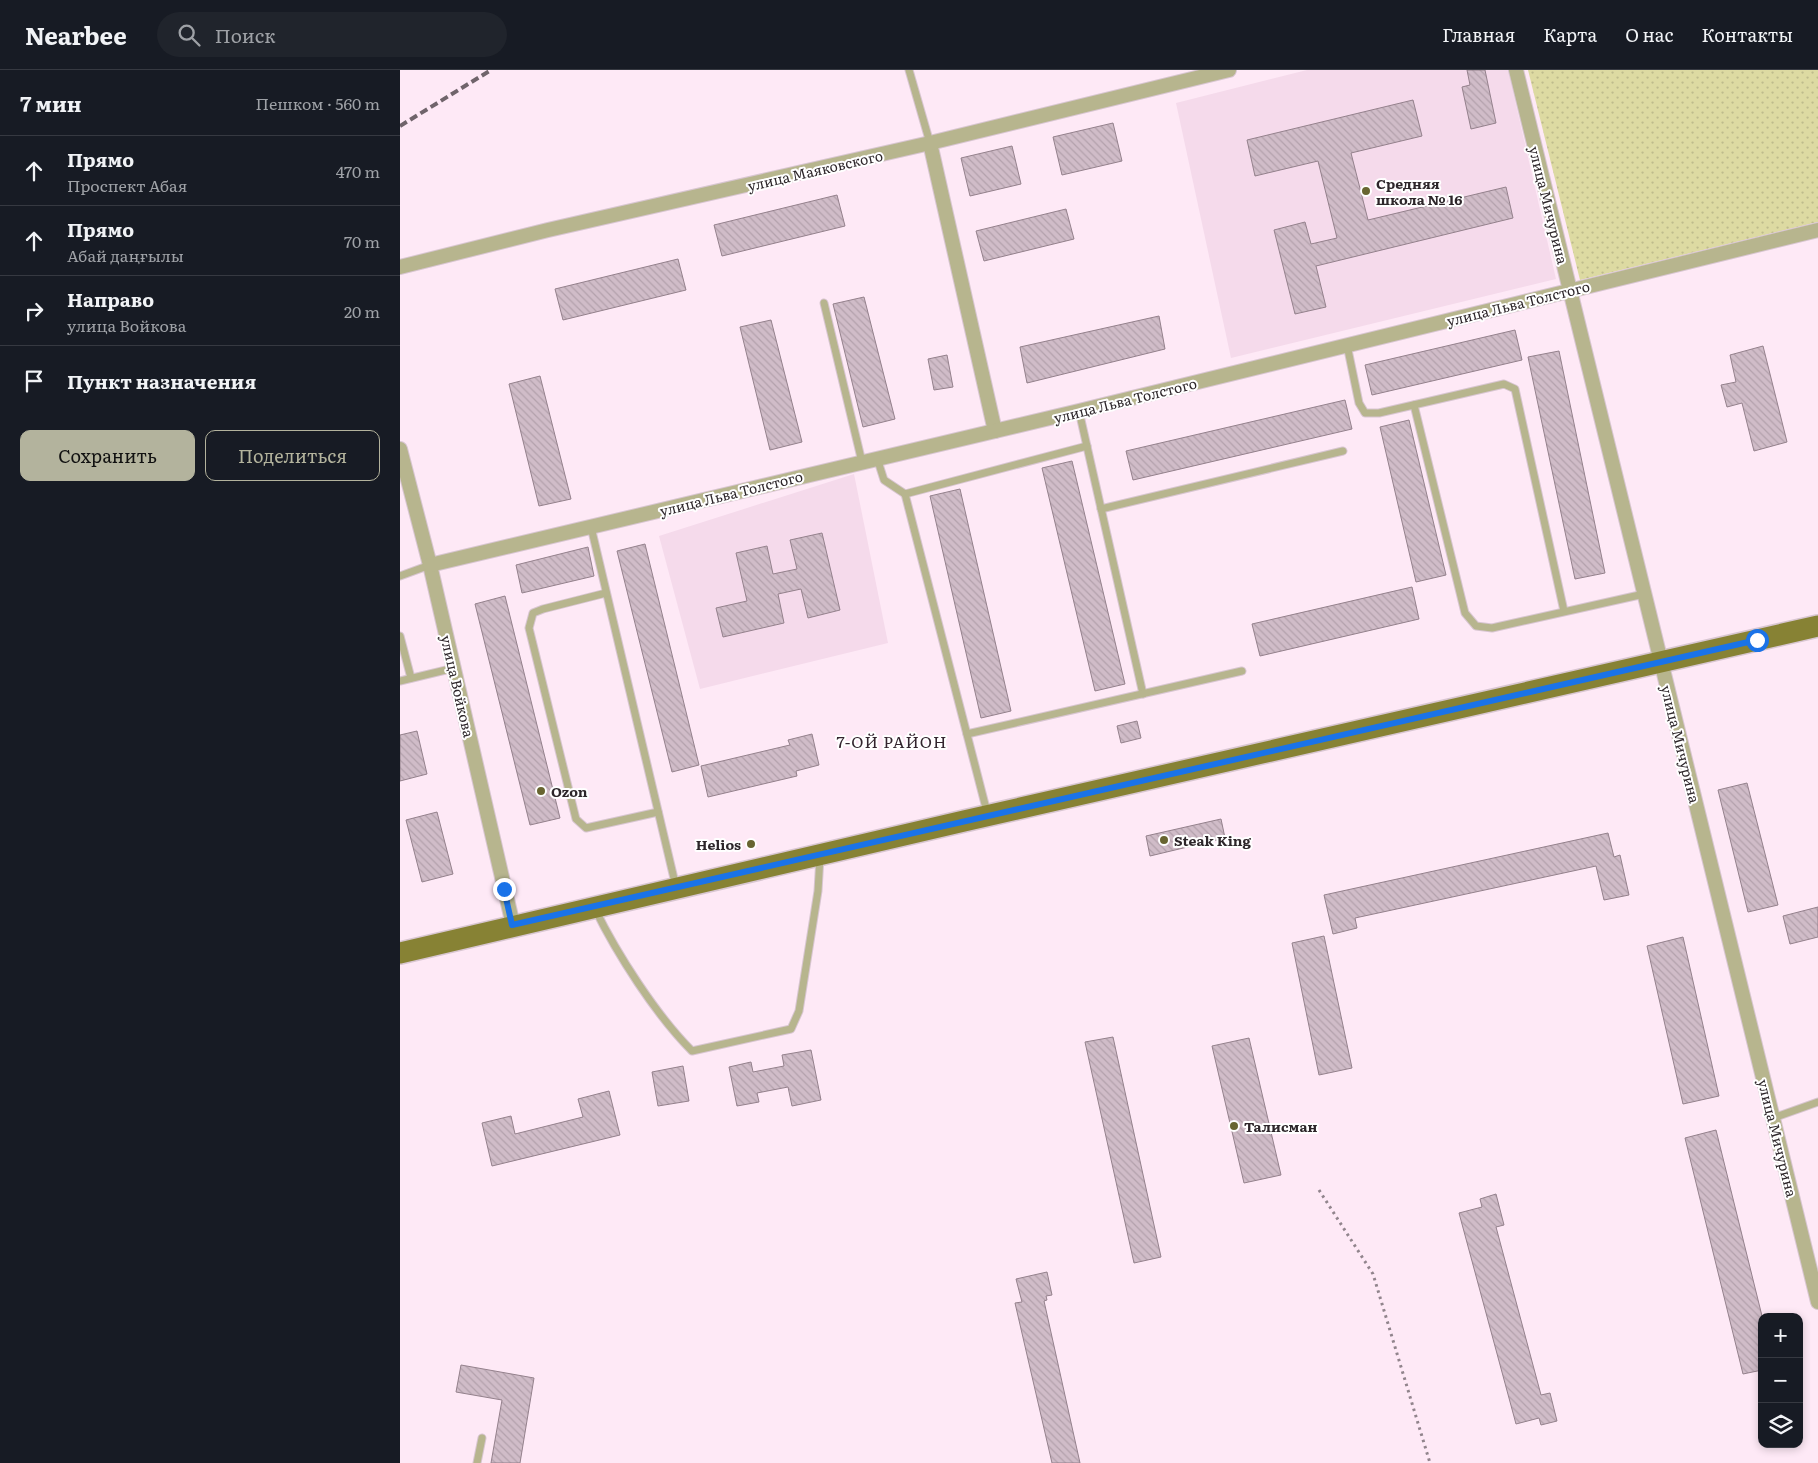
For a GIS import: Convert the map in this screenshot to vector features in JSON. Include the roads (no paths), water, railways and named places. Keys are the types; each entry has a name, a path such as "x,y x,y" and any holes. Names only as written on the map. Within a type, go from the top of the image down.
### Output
{"main road":[{"path":"400,953 512,925 987,815 1818,626"}],"street":[{"name":"улица Маяковского","path":"400,267 930,143 1229,70"},
{"name":"улица Мичурина","path":"1516,70 1818,1302"},
{"path":"930,143 995,431"},
{"name":"улица Льва Толстого","path":"430,565 1079,411 1818,230"},
{"name":"улица Войкова","path":"400,448 430,565 512,925"}],"lane":[{"path":"909,70 930,143"},
{"path":"824,303 862,462"},
{"path":"1347,345 1359,403 1366,413 1379,413 1504,384 1515,389 1564,611"},
{"path":"1414,405 1465,613 1476,626 1492,628 1644,594"},
{"path":"1079,411 1143,694"},
{"path":"905,494 1087,446"},
{"path":"1101,509 1343,451"},
{"path":"877,458 884,480 905,494 987,815"},
{"path":"591,527 676,887"},
{"path":"400,576 430,565"},
{"path":"606,593 543,608 533,613 529,628 531,638 576,819 586,828 658,812"},
{"path":"400,636 411,678"},
{"path":"400,681 454,668"},
{"path":"966,734 1242,671"},
{"path":"594,906 614,946 675,1034 692,1050 791,1029 798,1011 817,898 820,854"},
{"path":"1773,1118 1818,1102"},
{"path":"477,1463 482,1438"}],"railway":[{"path":"400,126 491,70"}],"place":[{"name":"Средняя школа № 16","path":"1366,191"},
{"name":"Ozon","path":"541,791"},
{"name":"Steak King","path":"1164,840"},
{"name":"Helios","path":"751,844"},
{"name":"Талисман","path":"1234,1126"}],"district":[{"name":"7-ОЙ РАЙОН","path":"892,741"}]}
